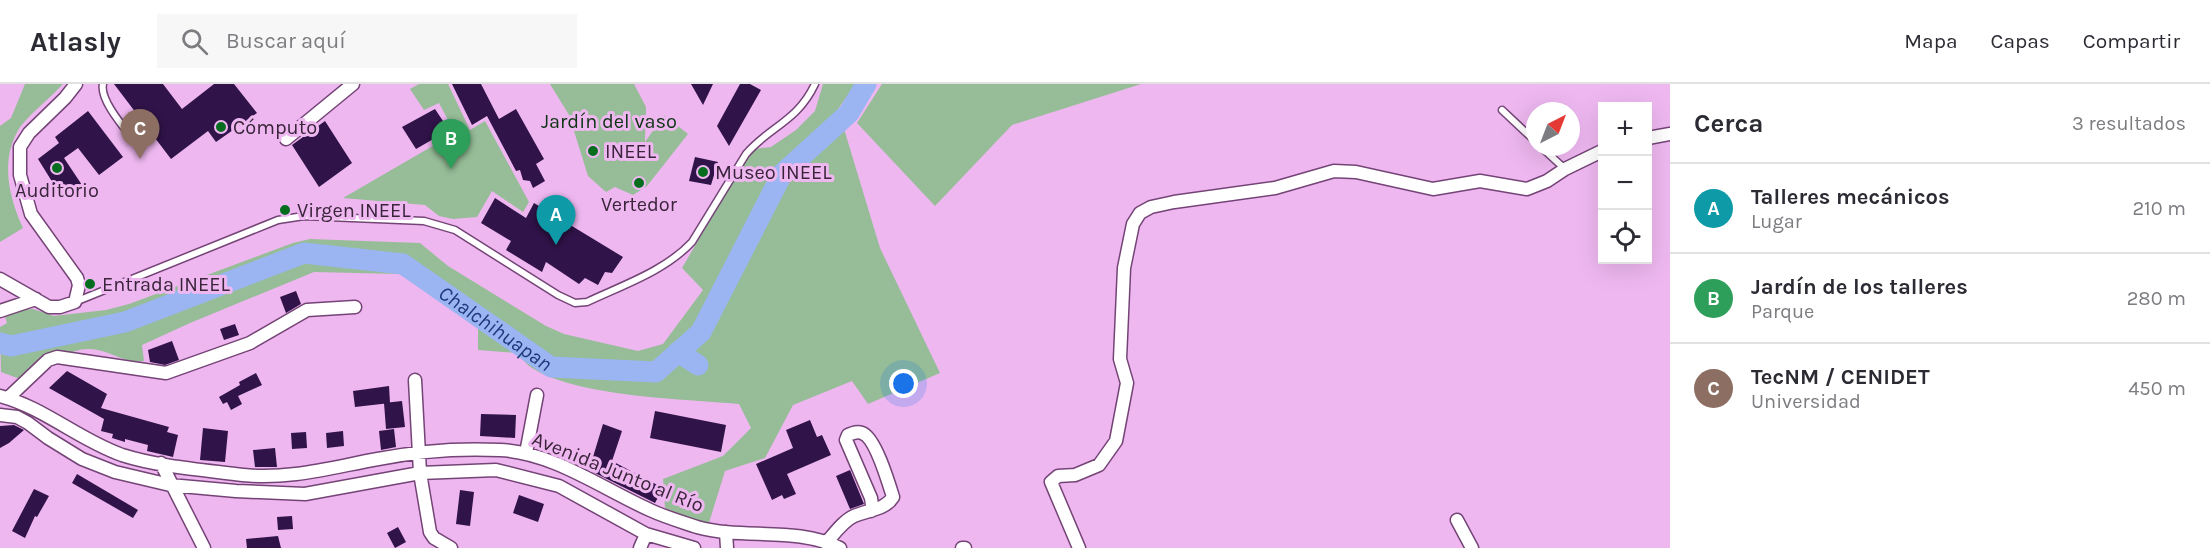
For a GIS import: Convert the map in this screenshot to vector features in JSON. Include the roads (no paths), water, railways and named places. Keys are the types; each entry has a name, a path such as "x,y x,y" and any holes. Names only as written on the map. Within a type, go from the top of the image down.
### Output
{"street":[{"path":"0,279 49,307 60,307 75,302 79,285 76,278 31,214 20,175 20,147 29,133 76,84"},
{"path":"286,139 353,84"},
{"path":"1652,137 1670,134"},
{"path":"1079,548 1051,482 1058,476 1075,475 1099,465 1116,441 1127,383 1120,359 1124,268 1133,224 1140,213 1150,207 1174,202 1275,188 1334,171 1356,172 1433,189 1480,181 1527,189 1547,181 1565,169 1598,153"},
{"path":"0,311 36,299"},
{"path":"4,397 48,360 57,357 166,373 250,343 307,310 355,307"},
{"path":"415,380 420,473 430,532 434,538 451,548"},
{"path":"526,453 537,395"},
{"name":"Avenida Junto al Río","path":"4,397 33,407 98,444 122,454 160,463 246,475 299,475 418,452 501,450 526,453 570,470 651,511 698,527 726,532 806,537 840,548"},
{"name":"Avenida Junto al Río","path":"0,415 16,417 82,459 115,472 170,485 305,494 420,473 496,470 559,486 646,534 694,548"},
{"path":"826,543 853,517 871,511 889,504 893,497 870,441 865,434 858,432 848,435 846,440 871,498 871,511"},
{"path":"115,472 122,454"},
{"path":"160,463 204,548"},
{"path":"1457,520 1472,548"},
{"path":"726,532 727,548"},
{"path":"640,548 646,534"}],"lane":[{"path":"103,84 101,90 105,100 139,147"},
{"path":"75,302 278,219 304,216 424,221 455,230 558,295 575,303 587,302 669,262 682,253 692,242 746,154 788,121 808,99 815,84"},
{"path":"1502,110 1526,133"},
{"path":"1551,156 1565,169"}],"waterway":[{"name":"Chalchihuapan","path":"0,343 11,346 125,322 304,253 403,264 551,367 656,372 701,332 782,174 849,113 866,84"},
{"path":"678,352 698,365"}],"place":[{"name":"Cómputo","path":"221,127"},
{"name":"INEEL","path":"593,151"},
{"name":"TecNM / CENIDET","path":"140,159"},
{"name":"Auditorio","path":"57,168"},
{"name":"Jardín de los talleres","path":"451,169"},
{"name":"Museo INEEL","path":"703,172"},
{"name":"Vertedor","path":"639,183"},
{"name":"Virgen INEEL","path":"285,210"},
{"name":"Talleres mecánicos","path":"556,245"},
{"name":"Entrada INEEL","path":"90,284"}],"park label":[{"name":"Jardín del vaso","path":"609,121"}]}
